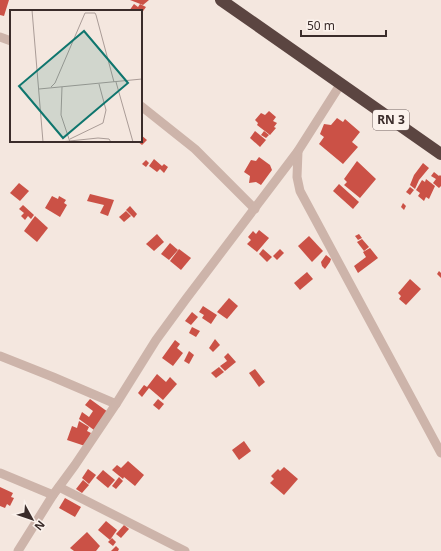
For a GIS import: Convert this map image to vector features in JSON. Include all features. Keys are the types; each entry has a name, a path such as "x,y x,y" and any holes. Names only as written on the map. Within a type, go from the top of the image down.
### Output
{"highway":[{"name":"RN 3","path":"221,0 340,85 441,154"}],"street":[{"path":"0,36 10,41"},
{"path":"18,551 52,496 116,404 165,329 298,151 340,85"},
{"path":"142,107 195,149 255,209"},
{"path":"298,151 297,177 300,191 441,453"},
{"path":"0,356 116,404"},
{"path":"0,473 52,496"},
{"path":"59,487 185,551"}],"building":[{"path":"0,0 9,0 4,16 0,15"},
{"path":"130,0 149,0 143,5"},
{"path":"134,4 138,7 140,4 146,7 142,13 142,10 130,10"},
{"path":"269,111 276,117 273,121 277,123 274,127 276,128 270,135 257,125 258,123 255,120 261,113 265,115"},
{"path":"337,118 343,122 345,119 360,132 352,142 358,147 343,164 319,144 324,137 320,134 324,124 331,125"},
{"path":"255,131 266,140 260,147 250,138"},
{"path":"264,131 269,135 266,138 261,135"},
{"path":"142,136 147,140 142,145 138,142 142,142"},
{"path":"259,157 270,165 272,170 261,185 256,182 249,183 250,176 244,172 251,160 256,161"},
{"path":"154,159 162,166 164,164 168,167 164,173 160,169 157,172 149,166"},
{"path":"146,160 149,163 146,167 142,164"},
{"path":"357,161 376,179 360,198 344,185 347,182 344,179"},
{"path":"423,163 429,168 419,180 415,189 410,185 414,175"},
{"path":"434,172 441,176 441,186 439,188 433,183 436,179 431,176"},
{"path":"426,179 435,186 429,199 426,197 424,201 418,196 420,193 416,190 422,180 425,182"},
{"path":"19,183 29,191 20,201 10,193"},
{"path":"339,184 359,202 353,209 333,191"},
{"path":"410,187 414,190 410,195 406,192"},
{"path":"90,194 114,200 108,216 100,213 104,205 87,201"},
{"path":"52,196 58,199 59,196 66,200 64,203 67,205 60,217 45,208"},
{"path":"403,203 406,206 404,210 401,207"},
{"path":"23,205 34,215 31,219 28,216 25,220 21,216 24,213 19,209"},
{"path":"130,206 137,214 134,218 126,210"},
{"path":"126,211 131,216 124,222 119,217"},
{"path":"35,216 48,228 37,242 24,231"},
{"path":"259,230 269,238 257,252 247,244 251,240 248,237 253,231 256,234"},
{"path":"157,234 164,242 154,251 146,244"},
{"path":"359,234 362,238 358,240 355,236"},
{"path":"309,236 323,251 312,262 298,246"},
{"path":"362,239 369,247 364,251 357,242"},
{"path":"170,243 178,250 169,260 161,254"},
{"path":"370,248 378,258 358,273 354,266 366,257 363,252"},
{"path":"179,249 191,258 181,270 170,261"},
{"path":"263,249 272,257 267,262 259,254"},
{"path":"280,249 284,253 277,260 273,256"},
{"path":"326,255 331,259 325,269 321,262"},
{"path":"439,271 441,273 441,278 437,274"},
{"path":"307,272 313,279 300,290 294,283"},
{"path":"410,279 421,289 406,305 399,299 401,296 398,293"},
{"path":"229,298 238,306 227,319 217,312"},
{"path":"203,306 217,315 211,324 202,318 204,315 199,312"},
{"path":"192,312 198,317 191,325 185,321"},
{"path":"192,327 200,331 196,337 189,333"},
{"path":"215,339 220,345 213,352 209,348"},
{"path":"175,340 180,344 177,348 183,353 173,366 162,358"},
{"path":"189,351 194,355 189,364 184,361"},
{"path":"228,353 236,362 225,371 220,366 227,361 224,357"},
{"path":"219,367 224,372 216,378 211,373"},
{"path":"255,369 265,382 259,387 249,373"},
{"path":"157,374 166,382 170,377 177,384 163,400 149,388 142,397 138,393 144,385 147,387"},
{"path":"90,399 108,412 94,430 79,419 82,412 89,417 93,411 85,405"},
{"path":"158,399 164,404 159,410 153,405"},
{"path":"79,421 89,427 87,431 91,433 85,446 67,440 72,426 77,428"},
{"path":"244,441 251,451 239,460 232,450"},
{"path":"128,461 144,475 135,486 112,470 117,465 121,468"},
{"path":"284,467 298,479 284,495 270,483 274,479 271,476 278,469 280,471"},
{"path":"88,469 96,475 89,484 82,478"},
{"path":"103,470 115,480 108,488 96,478"},
{"path":"119,477 123,481 116,489 112,486"},
{"path":"83,480 89,485 82,493 76,489"},
{"path":"0,487 13,493 11,497 14,498 10,506 7,504 5,508 0,506"},
{"path":"65,498 81,507 75,517 59,508"},
{"path":"106,521 117,530 110,540 98,530"},
{"path":"124,525 129,529 121,538 116,534"},
{"path":"87,532 100,546 96,551 74,551 70,548"},
{"path":"112,538 116,542 113,546 108,542"},
{"path":"116,546 119,549 118,551 111,551"}]}
